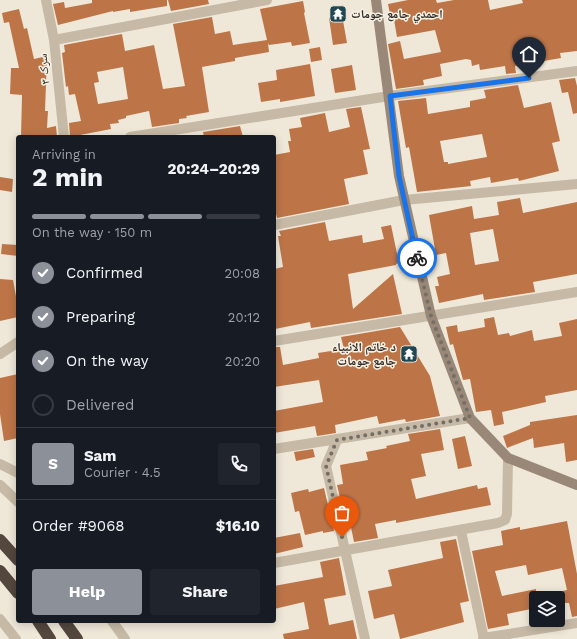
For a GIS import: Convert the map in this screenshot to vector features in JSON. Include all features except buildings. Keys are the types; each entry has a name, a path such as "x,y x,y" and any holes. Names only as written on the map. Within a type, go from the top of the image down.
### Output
{"highway":[{"path":"0,540 16,558"},
{"path":"0,571 16,591"},
{"path":"39,623 50,639"},
{"path":"65,623 77,639"}],"street":[{"name":"سرک ۳","path":"46,0 54,40 64,135"},
{"path":"54,40 267,0"},
{"path":"376,0 390,96 399,176 404,200 431,316 470,418 508,458 577,485"},
{"path":"143,135 390,96 577,71"},
{"path":"276,225 404,200 577,184"},
{"path":"276,341 577,292"},
{"path":"0,354 16,343"},
{"path":"276,449 470,418"},
{"path":"337,440 326,466 365,639"},
{"path":"276,563 461,531 498,523 505,520 507,514 508,458"},
{"path":"0,464 16,471"},
{"path":"0,485 16,500"},
{"path":"461,531 484,639 577,622"},
{"path":"0,619 16,639"},
{"path":"114,623 126,639"}],"way so far":[{"path":"342,537 326,466 337,440 470,418 431,316 417,258"}],"place":[{"name":"احمدي جامع جومات","path":"338,14"},
{"name":"د خاتم الانبیاء جامع جومات","path":"409,354"}],"route":[{"path":"417,258 399,176 390,96 529,78"}]}
